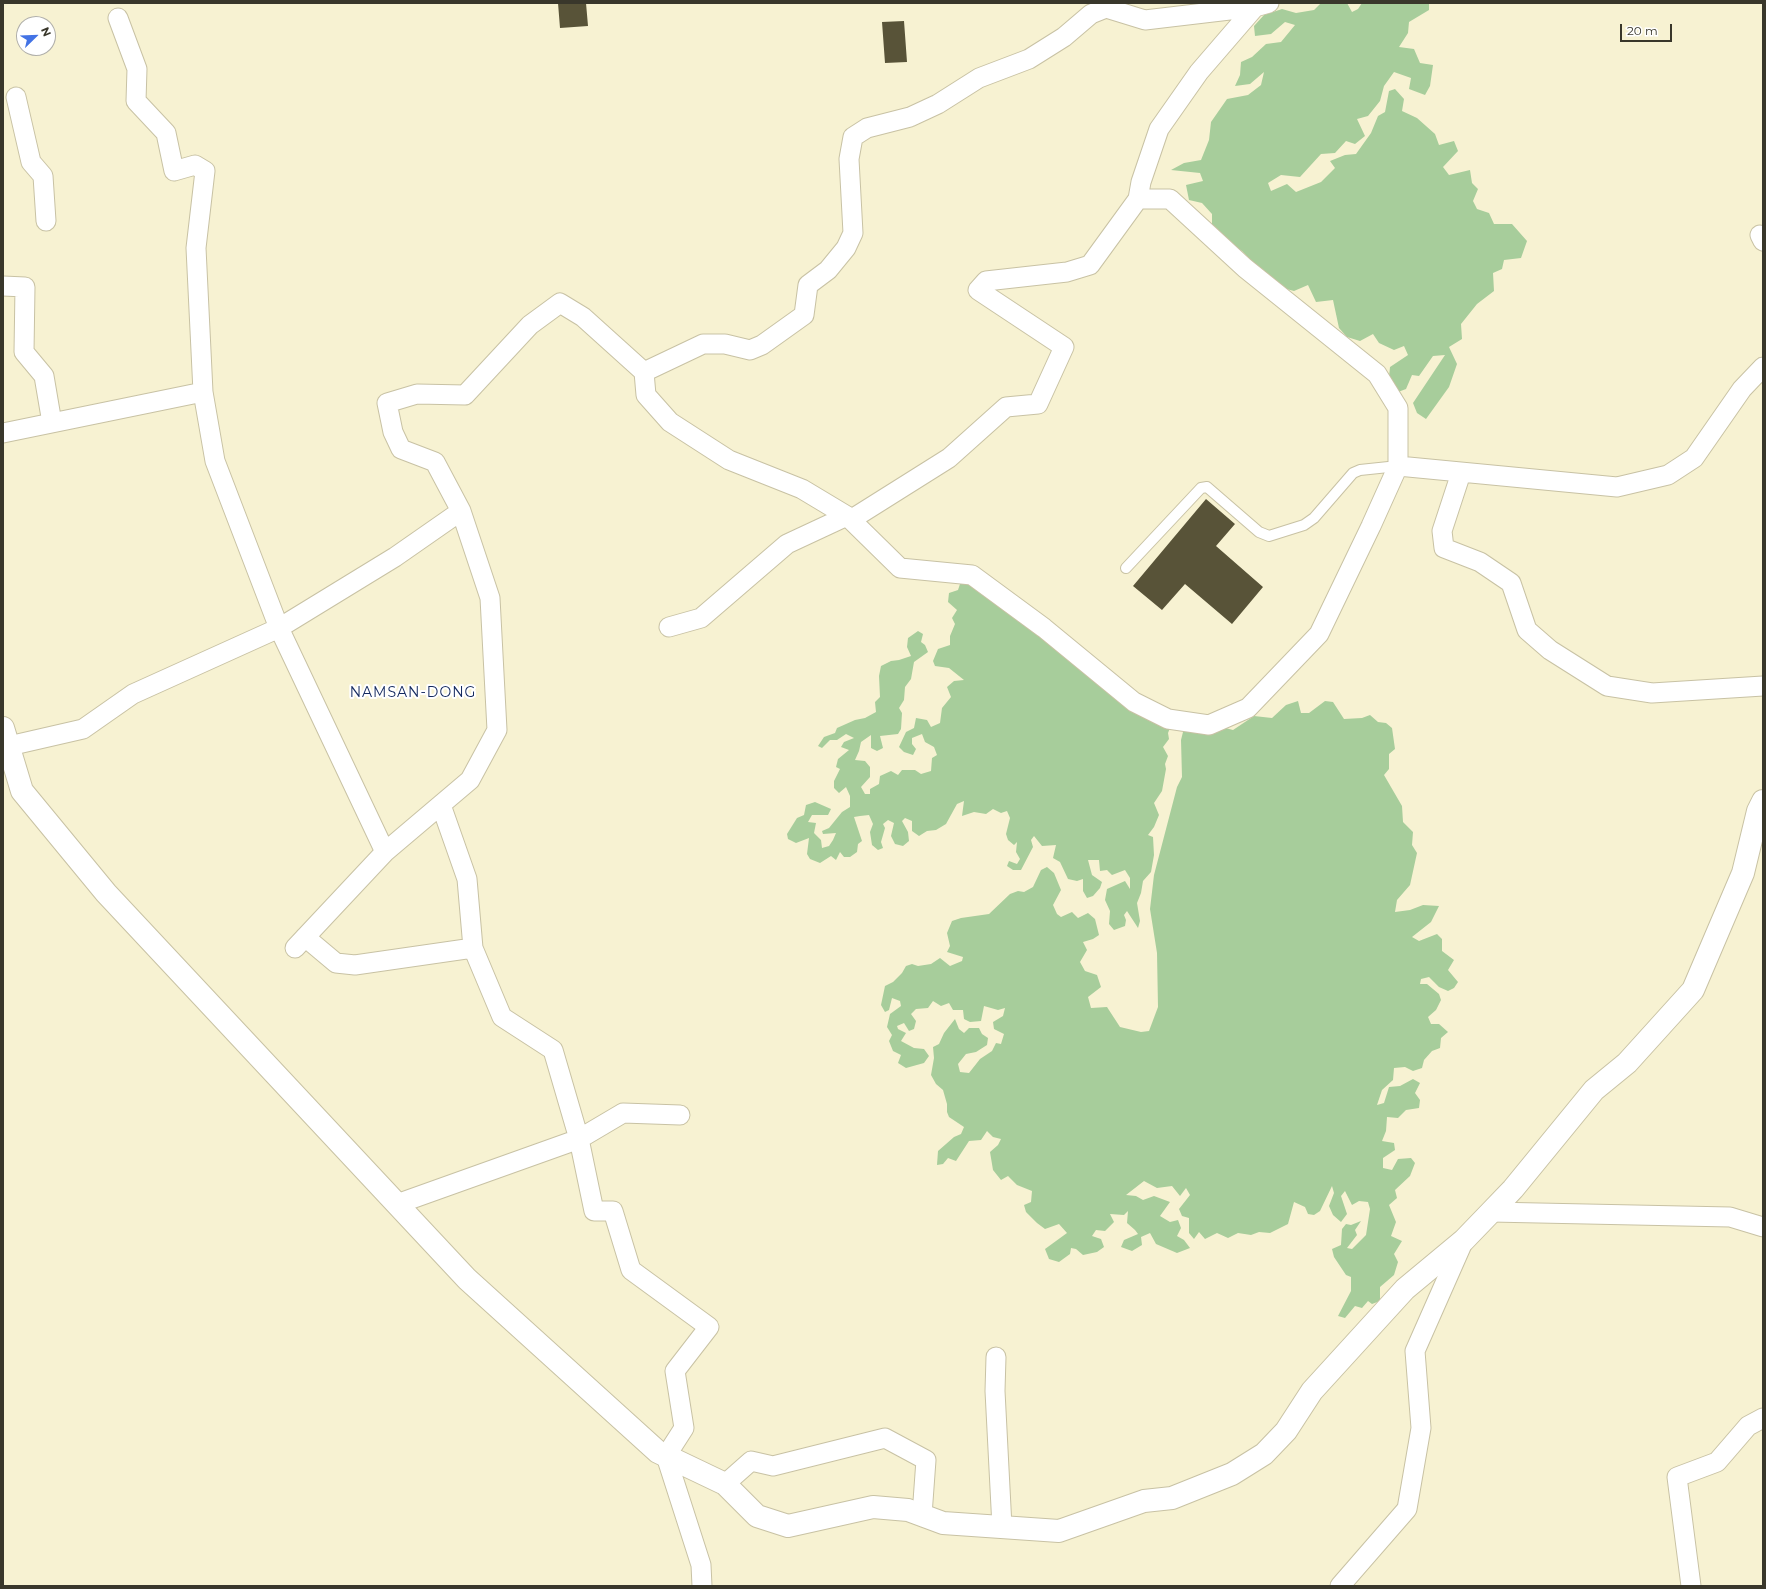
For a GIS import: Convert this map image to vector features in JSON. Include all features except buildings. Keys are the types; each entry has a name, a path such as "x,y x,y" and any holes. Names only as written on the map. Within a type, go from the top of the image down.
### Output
{"street":[{"path":"473,948 355,965 336,963 300,943 384,852 470,780 497,730 490,598 461,511 435,462 401,449 393,432 387,403 417,394 465,395 530,325 560,303 583,318 644,372 646,394 670,422 729,460 802,489 852,519 949,458 1006,407 1038,404 1064,346 978,290 986,281 1067,272 1090,265 1138,199 1141,182 1159,129 1199,72 1262,5"},
{"path":"644,372 703,344 725,344 750,350 762,344 804,315 808,285 828,270 846,248 853,233 848,159 854,137 867,128 910,117 938,104 979,78 1029,59 1064,37 1091,14 1106,8 1145,20 1262,5"},
{"path":"118,18 137,69 136,101 166,133 174,171 195,164 205,171 196,248 203,392 215,461 279,628 384,852"},
{"path":"16,97 32,162 43,176 46,221"},
{"path":"847,516 900,568 972,575 1044,628 1134,702 1168,719 1209,725 1248,708 1319,634 1398,466 1398,408 1378,374 1245,268 1170,199 1138,199"},
{"path":"3,286 25,287 24,352 44,376 52,423"},
{"path":"1398,466 1617,487 1668,475 1694,458 1742,389 1763,367"},
{"path":"3,433 203,392"},
{"path":"1460,473 1442,531 1444,548 1480,562 1511,583 1527,630 1550,650 1607,686 1652,693 1763,686"},
{"path":"461,511 395,557 279,628 133,694 83,729 6,737 22,791 106,893 467,1279 658,1452 725,1484 757,1516 788,1526 873,1507 908,1510 943,1523 1059,1531 1144,1501 1172,1498 1232,1474 1264,1454 1286,1431 1312,1391 1405,1289 1464,1240 1491,1212 1513,1189 1594,1090 1627,1063 1693,990 1743,873 1758,811 1763,801"},
{"path":"669,627 701,618 787,544 847,516"},
{"path":"440,805 467,879 473,948 502,1017 553,1050 579,1140 594,1210 613,1211 631,1270 708,1327 676,1371 684,1428 666,1456"},
{"path":"397,1204 579,1140 623,1113 680,1115"},
{"path":"1491,1212 1730,1217 1763,1227"},
{"path":"1340,1586 1407,1509 1421,1428 1414,1351 1464,1240"},
{"path":"996,1357 995,1391 1002,1527"},
{"path":"1692,1586 1677,1477 1717,1462 1748,1426 1763,1418"},
{"path":"725,1484 751,1461 773,1466 885,1438 926,1460 922,1515"},
{"path":"666,1456 701,1565 702,1586"}],"lane":[{"path":"1126,568 1201,488 1207,487 1260,532 1269,536 1304,525 1314,518 1353,473 1360,470 1398,466"}],"green space":[{"path":"1321,3 1347,3 1352,12 1358,9 1362,3 1429,3 1429,10 1409,22 1408,33 1399,47 1414,49 1420,63 1433,65 1430,86 1425,95 1409,89 1411,78 1394,72 1384,86 1380,101 1368,116 1357,119 1365,136 1355,144 1346,141 1335,153 1321,154 1300,177 1281,175 1268,183 1271,191 1287,184 1296,192 1321,182 1335,168 1330,161 1345,155 1356,154 1371,133 1378,116 1385,112 1389,91 1395,89 1404,99 1402,111 1417,118 1435,134 1439,145 1454,141 1458,151 1443,167 1449,175 1470,170 1472,183 1478,189 1473,201 1477,209 1489,213 1494,224 1512,224 1527,241 1521,258 1504,260 1502,269 1493,273 1494,291 1477,304 1461,324 1462,339 1449,347 1457,364 1449,387 1426,419 1417,413 1413,403 1445,355 1433,356 1419,376 1412,375 1406,389 1398,392 1389,377 1390,367 1408,355 1404,346 1394,350 1379,343 1373,334 1360,341 1347,337 1339,328 1333,300 1316,302 1308,285 1294,291 1275,286 1242,251 1220,237 1212,225 1212,214 1202,203 1189,200 1186,185 1203,181 1200,173 1171,170 1184,163 1201,160 1209,140 1211,122 1227,99 1248,95 1261,85 1264,72 1250,84 1235,86 1240,75 1241,62 1252,57 1266,44 1281,42 1295,25 1285,22 1271,34 1255,36 1254,26 1264,15 1282,9 1296,13 1314,10"},
{"path":"969,581 1170,728 1168,733 1169,739 1163,747 1168,756 1165,764 1166,769 1162,791 1154,803 1159,815 1154,827 1148,835 1153,837 1154,855 1151,872 1143,881 1141,893 1137,903 1140,921 1138,928 1127,911 1124,915 1126,920 1125,926 1114,930 1109,924 1110,911 1105,900 1107,889 1125,881 1130,889 1130,878 1125,870 1112,875 1107,870 1100,871 1099,860 1088,860 1092,875 1102,882 1100,888 1093,896 1087,898 1083,891 1083,879 1077,881 1068,879 1060,862 1053,858 1056,845 1042,846 1034,836 1031,840 1033,847 1021,870 1013,870 1007,866 1009,861 1017,864 1020,859 1016,852 1017,842 1014,845 1008,840 1006,834 1010,818 1007,811 1001,813 993,809 986,814 974,812 962,816 964,801 957,804 946,824 936,830 927,831 919,836 912,831 912,821 905,818 902,821 908,832 909,841 903,846 895,844 891,836 894,823 888,820 883,824 885,828 881,842 883,848 878,850 872,845 870,832 873,824 869,815 854,817 862,841 858,844 857,852 850,857 844,857 840,852 836,860 831,856 820,863 810,859 807,854 809,838 796,843 788,839 787,834 797,818 804,815 806,805 815,802 831,809 828,815 812,815 808,822 816,823 814,833 821,840 822,848 829,846 833,840 836,833 823,834 822,831 829,828 842,812 850,807 850,796 846,787 839,793 834,788 834,781 840,769 836,767 838,759 849,750 841,747 844,742 854,738 846,734 837,740 830,740 822,748 818,746 824,737 835,733 837,728 855,720 865,718 876,712 875,702 880,697 879,676 881,666 891,661 911,656 907,647 908,638 918,631 923,634 921,642 925,645 928,652 914,662 911,679 905,687 904,700 899,708 902,713 901,729 898,734 880,736 883,748 877,751 871,748 871,735 861,742 855,760 865,761 870,767 870,777 861,787 865,794 870,794 870,789 879,784 880,776 891,771 898,775 902,770 915,770 921,774 931,771 932,758 937,755 934,747 925,742 922,734 912,738 912,744 916,749 913,755 904,752 899,747 906,732 914,728 916,718 927,720 931,727 940,723 942,708 951,697 947,687 954,681 964,680 949,668 935,666 933,661 938,649 950,645 950,636 955,624 952,618 957,610 948,602 949,593 958,590 960,584"},
{"path":"1298,701 1301,713 1309,713 1325,701 1333,702 1344,719 1362,718 1370,715 1378,722 1386,723 1392,728 1395,749 1389,754 1389,769 1384,775 1402,806 1403,822 1413,832 1412,845 1417,853 1410,885 1397,900 1395,912 1410,910 1423,905 1439,906 1431,922 1412,937 1419,941 1437,934 1442,939 1442,951 1454,960 1448,970 1458,982 1454,988 1448,991 1439,987 1429,977 1421,979 1420,984 1427,984 1439,994 1441,1000 1436,1010 1428,1017 1431,1024 1439,1024 1448,1032 1441,1038 1440,1048 1432,1051 1424,1060 1422,1068 1413,1071 1405,1067 1394,1068 1393,1080 1382,1090 1377,1105 1384,1103 1389,1087 1400,1086 1413,1079 1420,1083 1415,1093 1420,1100 1419,1108 1406,1110 1398,1118 1387,1117 1386,1131 1382,1141 1394,1143 1395,1150 1383,1158 1383,1168 1392,1170 1398,1159 1411,1158 1415,1163 1410,1176 1395,1190 1397,1198 1389,1205 1396,1222 1391,1236 1402,1241 1394,1254 1398,1262 1394,1275 1380,1287 1380,1301 1372,1304 1368,1301 1362,1308 1355,1306 1345,1318 1338,1316 1351,1291 1351,1277 1346,1275 1334,1257 1332,1249 1341,1245 1342,1229 1346,1224 1351,1225 1361,1221 1355,1230 1357,1235 1347,1248 1352,1249 1366,1235 1370,1209 1368,1202 1359,1201 1352,1205 1345,1191 1341,1196 1347,1214 1341,1222 1333,1215 1329,1206 1334,1193 1332,1186 1320,1211 1314,1215 1308,1214 1305,1207 1294,1202 1288,1224 1270,1233 1259,1232 1251,1235 1238,1233 1228,1238 1217,1233 1205,1239 1199,1232 1194,1239 1189,1233 1189,1218 1182,1216 1179,1209 1190,1195 1186,1188 1180,1196 1172,1186 1157,1188 1144,1181 1126,1195 1136,1196 1143,1200 1154,1196 1170,1202 1160,1216 1170,1222 1178,1220 1181,1228 1177,1236 1184,1240 1190,1248 1177,1253 1156,1244 1150,1233 1141,1237 1142,1245 1132,1251 1121,1247 1124,1240 1138,1234 1127,1223 1128,1211 1124,1215 1110,1214 1114,1222 1105,1231 1096,1230 1092,1236 1101,1239 1104,1247 1097,1252 1083,1255 1076,1249 1071,1248 1070,1254 1059,1262 1049,1259 1045,1249 1067,1233 1059,1224 1045,1229 1037,1223 1026,1212 1024,1205 1031,1202 1032,1191 1017,1185 1008,1176 1001,1180 993,1170 990,1152 998,1145 1001,1139 993,1137 987,1131 981,1140 969,1141 956,1161 948,1158 943,1164 937,1165 938,1151 954,1137 961,1134 964,1127 949,1117 943,1090 936,1084 931,1075 934,1058 933,1047 939,1044 944,1033 955,1019 959,1029 964,1033 969,1028 979,1028 982,1034 988,1038 987,1045 976,1052 966,1054 958,1064 960,1072 969,1073 980,1059 992,1051 996,1043 1001,1044 1004,1034 994,1029 993,1022 1003,1016 1005,1008 998,1010 984,1006 981,1021 970,1022 964,1019 963,1010 953,1010 949,1003 941,1006 933,1001 928,1008 916,1009 911,1014 916,1021 914,1029 909,1031 904,1023 897,1026 898,1029 906,1033 901,1041 914,1048 924,1049 929,1056 924,1063 906,1068 898,1063 901,1055 893,1051 889,1041 892,1035 887,1027 890,1014 901,1006 900,1001 892,998 889,1010 885,1012 881,1005 885,986 893,982 902,973 906,966 912,964 918,966 931,964 940,958 950,966 962,961 963,957 947,952 950,946 947,933 952,921 961,918 989,914 1010,894 1018,891 1024,892 1033,887 1041,870 1047,867 1054,873 1061,890 1053,905 1057,914 1061,917 1072,912 1078,918 1088,913 1095,919 1099,935 1093,939 1083,942 1087,950 1080,962 1085,971 1097,975 1101,987 1088,997 1091,1008 1107,1007 1120,1027 1141,1032 1149,1031 1158,1007 1157,953 1150,909 1154,875 1177,787 1182,777 1181,740 1183,732 1218,726 1233,730 1254,716 1272,718 1286,705"}],"district":[{"name":"NAMSAN-DONG","path":"413,693"}]}
